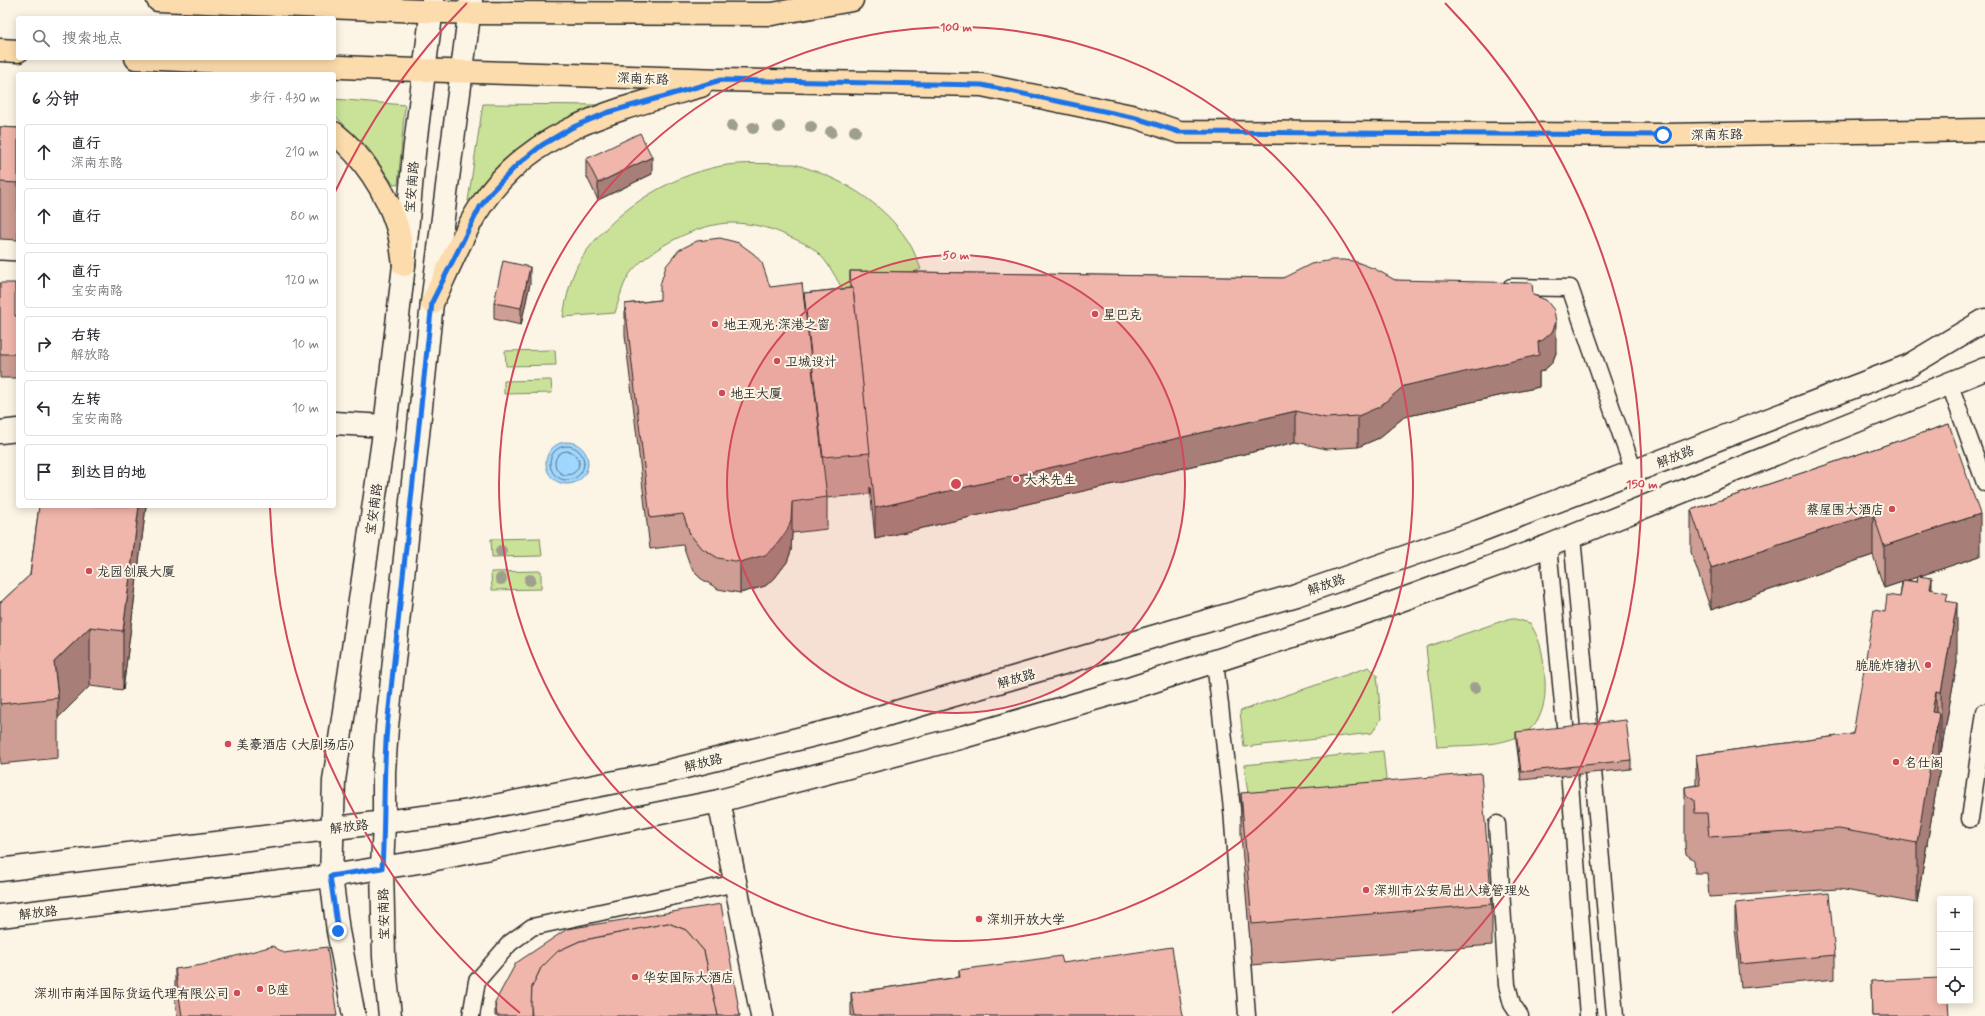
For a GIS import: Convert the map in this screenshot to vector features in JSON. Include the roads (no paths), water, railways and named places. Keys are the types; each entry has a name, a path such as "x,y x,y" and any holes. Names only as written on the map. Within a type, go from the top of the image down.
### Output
{"main road":[{"path":"158,0 772,14 852,0"},
{"path":"714,0 772,14"},
{"path":"0,50 16,51"},
{"name":"深南东路","path":"170,60 425,71 721,80 982,85 1136,118 1179,132 1663,135 1985,130"},
{"path":"205,62 220,72"},
{"path":"432,302 480,207 492,191 517,165 542,145 571,128 606,113 721,80"},
{"path":"336,135 355,154 374,179 388,202 397,226 404,265"}],"street":[{"name":"宝安南路","path":"354,1016 338,931 330,876 334,781 385,426 404,265 414,153 432,6"},
{"name":"宝安南路","path":"390,1016 384,957 382,868 384,772 387,727 432,302 470,7"},
{"path":"0,272 16,273"},
{"name":"解放路","path":"0,870 464,812 661,773 838,729 1296,595 1479,531 1908,366 1985,320"},
{"name":"解放路","path":"0,916 330,876 382,868 719,801 963,737 1132,688 1382,608 1548,546 1985,370"},
{"path":"336,423 385,426"},
{"path":"0,432 16,430"},
{"path":"719,801 762,1016"}],"lane":[{"path":"1498,286 1570,288 1634,472"},
{"path":"1950,385 1985,483"},
{"path":"1572,536 1615,1016"},
{"path":"1548,546 1568,758 1588,1016"},
{"path":"1214,662 1232,809 1247,1016"},
{"path":"1970,819 1985,712"},
{"path":"1497,824 1507,985 1512,1004 1520,1016"},
{"path":"471,1016 476,981 510,943 532,928 736,883"}],"water":[{"path":"563,442 571,442 582,448 588,459 588,467 582,478 571,484 563,484 552,478 546,467 546,459 552,448"}],"place":[{"name":"星巴克","path":"1095,314"},
{"name":"地王观光·深港之窗","path":"715,324"},
{"name":"卫城设计","path":"777,361"},
{"name":"地王大厦","path":"722,393"},
{"name":"大米先生","path":"1016,479"},
{"name":"蔡屋围大酒店","path":"1892,509"},
{"name":"龙园创展大厦","path":"89,571"},
{"name":"脆脆炸猪扒","path":"1928,665"},
{"name":"美豪酒店 (大剧场店)","path":"228,744"},
{"name":"名仕阁","path":"1896,762"},
{"name":"深圳市公安局出入境管理处","path":"1366,890"},
{"name":"深圳开放大学","path":"979,919"},
{"name":"华安国际大酒店","path":"635,977"},
{"name":"B座","path":"260,989"},
{"name":"深圳市南洋国际货运代理有限公司","path":"237,993"}]}
